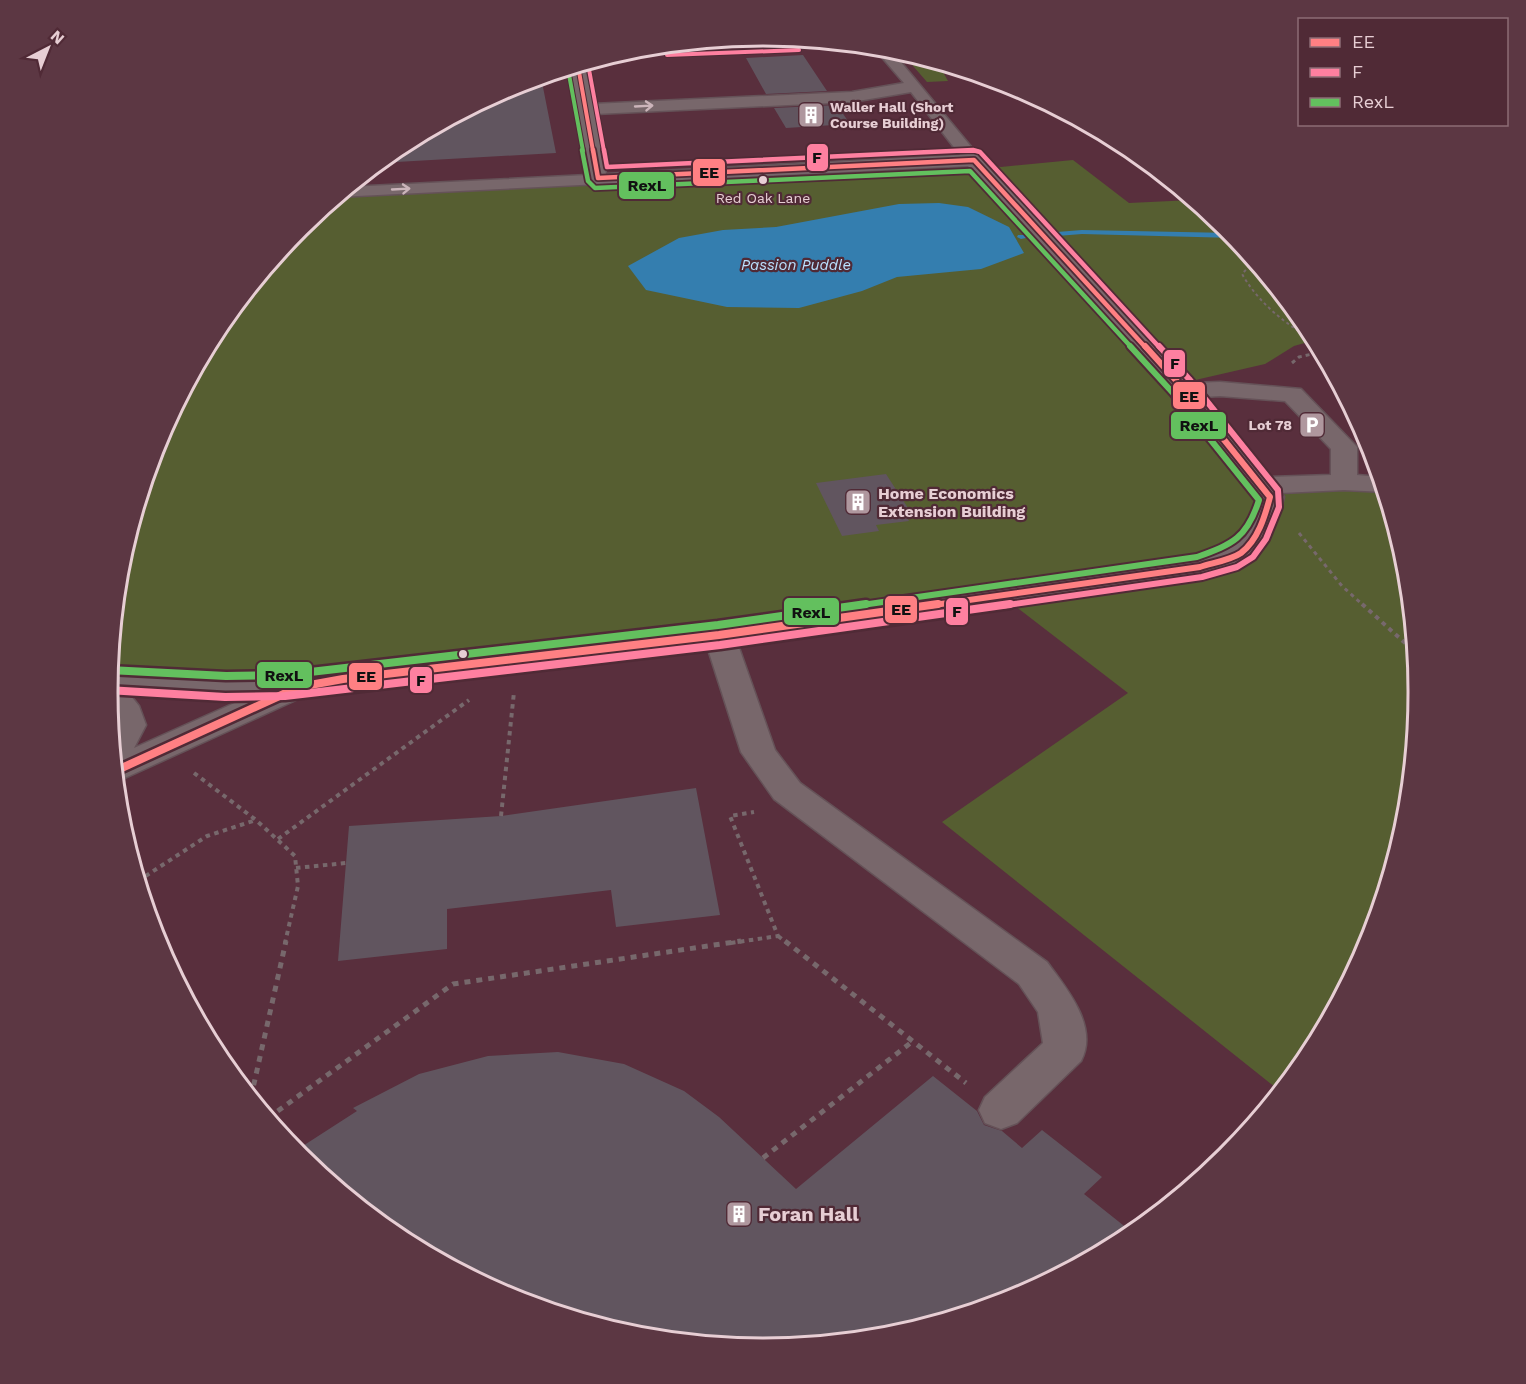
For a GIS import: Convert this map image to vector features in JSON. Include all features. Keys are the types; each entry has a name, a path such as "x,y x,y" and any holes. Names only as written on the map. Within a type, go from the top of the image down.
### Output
{"street":[{"path":"118,681 229,688 299,687 343,679 719,635 1123,580 1200,567 1241,553 1255,537 1265,517 1266,491 1185,391 974,160 891,60"},
{"path":"579,73 598,178"},
{"path":"585,109 852,97 915,86"},
{"path":"355,192 974,160"},
{"path":"1185,391 1220,389 1292,394 1344,447 1344,482"},
{"path":"1266,491 1344,482 1374,484"},
{"path":"719,635 758,752 787,791 1033,973 1058,1009 1066,1049 1001,1110"},
{"path":"122,768 299,687"},
{"path":"118,702 129,725 120,743"}],"path":[{"path":"1249,267 1242,274 1260,301 1272,313 1298,330"},
{"path":"1266,491 1342,586 1406,644"},
{"path":"501,816 514,689"},
{"path":"278,839 477,694"},
{"path":"188,768 255,820 295,856 298,886 253,1088"},
{"path":"787,791 754,812 730,816 778,936 1001,1110"},
{"path":"145,877 207,836 255,820"},
{"path":"296,868 346,863"},
{"path":"274,1113 453,984 778,936"},
{"path":"763,1158 913,1041"}],"shaded area":[{"path":"763,46 805,48 847,52 930,68 1010,96 1048,113 1122,155 1156,180 1189,207 1248,266 1300,333 1322,369 1342,407 1374,485 1387,525 1403,608 1407,650 1407,734 1403,776 1387,859 1359,939 1342,977 1300,1051 1275,1085 1248,1118 1189,1177 1122,1229 1086,1251 1048,1271 970,1303 930,1316 847,1332 763,1338 721,1336 679,1332 596,1316 516,1288 478,1271 404,1229 370,1204 337,1177 278,1118 226,1051 204,1015 184,977 152,899 139,859 123,776 119,734 119,650 123,608 139,525 167,445 184,407 226,333 251,299 278,266 337,207 404,155 440,133 478,113 556,81 596,68 679,52"}],"green space":[{"path":"911,64 943,72 948,81 927,82"},
{"path":"1073,160 1129,203 1181,201 1189,207 1248,266 1306,343 1294,346 1265,364 1191,381 1143,342 1267,492 1376,490 1387,525 1403,608 1407,650 1407,734 1396,818 1387,859 1374,899 1342,977 1300,1051 1274,1086 942,822 1128,693 1011,603 343,679 181,694 118,682 123,608 139,525 167,445 184,407 226,333 251,299 307,236 352,194 978,162 1001,167"}],"water":[{"name":"Passion Puddle","path":"939,203 968,207 1009,227 1024,253 981,269 897,277 862,291 799,308 727,307 646,290 628,266 679,238 723,230 776,227 899,204"}],"building":[{"path":"803,55 827,91 766,94 746,58"},
{"path":"543,86 556,153 394,162 440,133 478,113"},
{"name":"Waller Hall (Short Course Building)","path":"837,105 850,124 786,128 774,108"},
{"name":"Home Economics Extension Building","path":"886,474 908,508 901,508 909,521 876,525 879,531 842,536 816,483"},
{"path":"696,788 720,915 616,927 611,890 447,909 447,949 338,961 349,826 501,816"},
{"name":"Foran Hall","path":"558,1052 624,1064 684,1091 719,1117 796,1189 933,1076 977,1111 984,1125 1002,1131 1022,1148 1042,1130 1102,1177 1084,1194 1125,1227 1086,1251 1010,1288 930,1316 889,1325 847,1332 763,1338 679,1332 596,1316 516,1288 440,1251 404,1229 370,1204 337,1177 304,1145 357,1111 353,1108 419,1074 488,1056"}],"waterway":[{"path":"1057,234 1082,232 1219,236"},
{"path":"1021,237 1027,237"}],"transit line":[{"name":"F","path":"667,55 799,50"},
{"name":"F","path":"118,691 225,697 285,696 720,645 1202,577 1242,565 1259,549 1276,518 1280,498 1278,490 1189,379 980,152 973,150 607,167 589,70"},
{"name":"EE","path":"122,768 299,687 343,679 719,635 1200,567 1241,553 1255,536 1265,517 1270,497 1181,386 974,160 598,178 579,73"},
{"name":"RexL","path":"119,670 226,676 284,675 718,625 1197,557 1230,544 1244,533 1255,514 1259,500 1173,393 970,171 595,188 588,181 569,77"}],"place":[{"name":"Waller Hall (Short Course Building)","path":"811,115"},
{"name":"Red Oak Lane","path":"763,180"},
{"name":"Lot 78","path":"1312,425"},
{"name":"Home Economics Extension Building","path":"858,502"},
{"name":"Foran Hall","path":"739,1214"}]}
